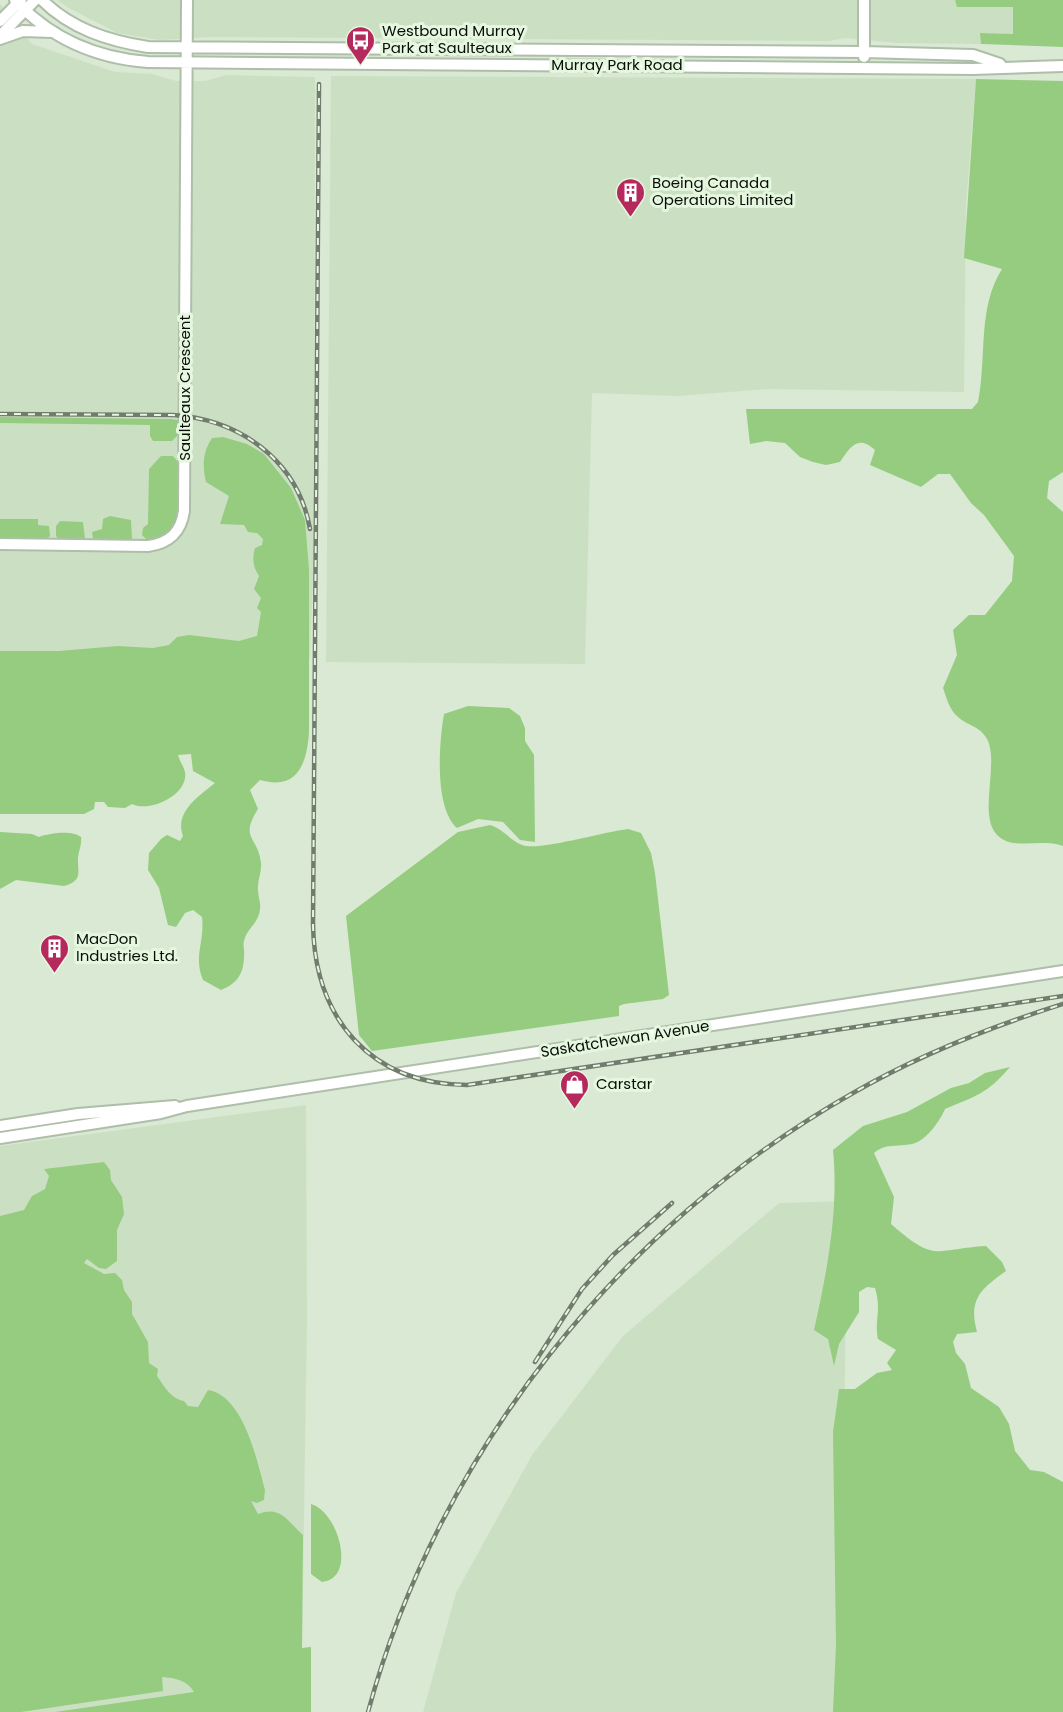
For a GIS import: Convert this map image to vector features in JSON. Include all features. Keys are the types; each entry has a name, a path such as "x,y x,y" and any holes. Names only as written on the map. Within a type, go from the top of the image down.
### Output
{"street":[{"path":"0,21 20,3 35,0"},
{"name":"Murray Park Road","path":"42,0 63,18 99,36 148,47 864,52 973,55 1006,66"},
{"name":"Saulteaux Crescent","path":"0,544 148,546 166,541 181,526 184,511 187,0"},
{"path":"864,0 864,66"},
{"path":"0,37 20,3"},
{"name":"Murray Park Road","path":"20,3 53,33 85,50 116,59 187,62 864,66 973,69 1006,66 1063,66"},
{"path":"0,37 23,31 53,33"},
{"path":"354,63 368,49"},
{"name":"Saskatchewan Avenue","path":"0,1138 160,1113 187,1106 1063,971"},
{"name":"Saskatchewan Avenue","path":"0,1126 102,1111 160,1105 187,1106"}],"shaded area":[{"path":"57,0 955,0 958,7 1013,6 1013,34 981,33 981,44 897,43 845,38 828,41 209,37 160,40 117,33"},
{"path":"0,4 32,44 115,72 152,74 176,81 205,81 226,75 315,77 314,554 310,658 0,657"},
{"path":"331,76 976,79 966,205 964,392 768,389 678,396 592,393 585,664 326,662"},
{"path":"306,1105 307,1322 302,1648 311,1647 311,1712 0,1712 0,1146"},
{"path":"847,1201 841,1712 423,1712 456,1593 532,1455 623,1336 779,1203"}],"green space":[{"path":"955,0 1063,0 1063,47 981,44 980,33 1013,34 1013,7 957,7"},
{"path":"976,79 1063,81 1063,472 1049,481 1047,498 1063,512 1063,846 1048,843 1010,842 995,832 990,822 991,764 987,739 981,731 955,714 943,688 957,655 953,630 969,615 985,615 1012,581 1014,556 950,474 938,474 921,487 870,465 875,450 864,443 851,447 840,462 826,465 800,457 785,443 766,441 750,444 746,409 972,409 978,402 989,300 1002,269 964,258"},
{"path":"0,417 171,419 178,420 178,435 172,441 153,441 150,436 150,425 0,423"},
{"path":"223,437 247,444 264,454 291,488 305,520 309,570 309,732 303,764 292,778 283,782 260,780 250,790 258,809 250,826 250,832 261,863 258,887 260,909 258,918 244,942 244,964 240,975 233,984 221,990 203,980 200,971 202,917 193,910 185,913 176,927 168,925 159,888 148,870 149,853 167,835 180,841 183,836 181,827 185,812 195,799 215,783 193,771 191,754 178,755 185,772 185,780 174,795 157,804 139,806 132,804 125,808 108,807 104,802 95,802 94,809 84,814 0,814 0,651 59,651 118,646 153,648 169,645 177,637 189,635 239,641 257,636 261,612 257,608 261,598 254,589 259,576 254,566 254,555 255,548 262,545 263,539 257,533 248,532 244,525 220,524 229,496 206,482 204,459 207,448 212,438"},
{"path":"161,456 173,456 178,462 178,510 170,530 161,537 148,541 142,535 143,528 148,524 149,469"},
{"path":"110,516 131,520 132,539 127,541 93,539 92,532 102,529 103,519"},
{"path":"0,519 38,519 38,525 49,526 50,536 46,540 0,540"},
{"path":"60,521 83,522 85,539 59,540 56,536 56,526"},
{"path":"468,706 509,708 520,716 525,728 525,741 534,755 535,842 520,840 503,822 478,819 457,828 450,818 441,790 440,774 444,714"},
{"path":"490,825 526,846 547,845 628,829 641,833 651,853 655,873 669,995 663,999 619,1006 619,1016 372,1051 359,1035 346,916 458,832"},
{"path":"0,832 32,834 39,837 67,833 81,837 77,878 64,886 16,880 0,889"},
{"path":"1010,1067 981,1093 945,1109 936,1125 922,1139 912,1144 883,1148 874,1153 894,1197 891,1224 906,1237 927,1249 945,1251 986,1246 1002,1262 1006,1271 990,1283 979,1296 974,1311 977,1332 957,1334 953,1342 956,1353 965,1364 971,1388 999,1407 1009,1424 1015,1451 1030,1470 1044,1472 1063,1482 1063,1712 833,1712 836,1645 833,1432 839,1389 855,1389 877,1373 892,1370 887,1363 896,1350 878,1339 878,1303 875,1288 867,1287 859,1292 859,1312 839,1344 834,1366 828,1339 814,1330 833,1218 833,1150 863,1126 907,1112 985,1073"},
{"path":"104,1162 110,1170 111,1180 122,1197 124,1214 117,1230 117,1261 106,1269 99,1268 87,1259 84,1263 104,1274 115,1273 122,1280 124,1290 132,1302 132,1314 148,1342 149,1363 158,1369 157,1376 172,1395 184,1401 188,1406 198,1407 208,1390 220,1395 231,1404 247,1431 265,1490 264,1500 257,1503 251,1501 258,1514 278,1513 303,1535 302,1648 311,1647 311,1712 55,1712 194,1692 180,1680 162,1677 163,1691 21,1712 0,1712 0,1216 24,1210 32,1196 45,1189 49,1176 44,1169"},
{"path":"311,1504 329,1519 340,1545 339,1570 333,1578 322,1582 311,1574"}],"railway":[{"path":"319,84 313,925 316,959 324,990 337,1017 354,1040 376,1059 402,1073 433,1082 467,1085 1063,996"},
{"path":"0,414 173,415 197,418 221,425 262,448 279,464 293,483 303,504 310,529"},
{"path":"368,1712 399,1616 441,1525 491,1437 549,1355 616,1279 689,1209 768,1147 853,1093 903,1066 955,1043 1063,1004"},
{"path":"535,1362 582,1289 613,1255 672,1203"}],"place":[{"name":"Westbound Murray Park at Saulteaux","path":"361,66"},
{"name":"Boeing Canada Operations Limited","path":"631,218"},
{"name":"MacDon Industries Ltd.","path":"55,974"},
{"name":"Carstar","path":"575,1110"}]}
